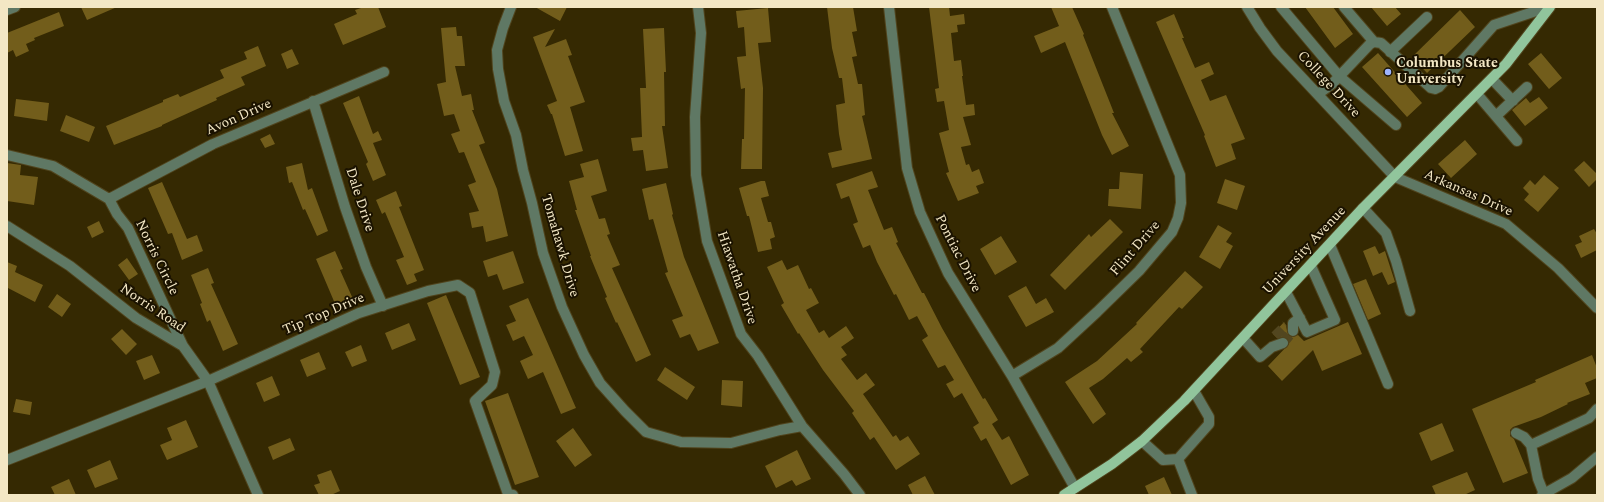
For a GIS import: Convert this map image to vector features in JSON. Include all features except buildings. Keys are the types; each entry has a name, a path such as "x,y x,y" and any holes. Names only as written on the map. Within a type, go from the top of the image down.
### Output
{"main road":[{"name":"University Avenue","path":"1064,495 1112,464 1142,441 1194,390 1364,208 1476,94 1492,80 1549,7"}],"street":[{"path":"7,10 15,7"},
{"name":"Tomahawk Drive","path":"511,7 502,28 497,50 498,69 504,101 516,135 543,253 562,307 584,355 600,383 646,432 682,442 731,444 780,430 802,426"},
{"name":"Hiawatha Drive","path":"698,7 700,33 695,117 696,175 707,241 741,334 758,356 802,426 844,474 860,495"},
{"name":"Pontiac Drive","path":"889,7 907,168 920,212 948,272 1012,376 1075,488"},
{"name":"Flint Drive","path":"1012,376 1058,348 1097,312 1139,271 1172,232 1178,218 1181,203 1180,175 1112,7"},
{"name":"College Drive","path":"1247,7 1277,51 1395,177"},
{"path":"1281,7 1339,76 1396,125"},
{"path":"1344,7 1374,42"},
{"path":"1318,94 1332,84 1370,44 1374,42 1381,43 1431,88 1435,89 1439,87 1494,25 1549,7"},
{"path":"1390,52 1427,18"},
{"name":"Avon Drive","path":"109,199 213,144 384,72"},
{"path":"1492,80 1513,101"},
{"path":"1496,116 1527,87"},
{"path":"1476,94 1517,141"},
{"name":"Dale Drive","path":"313,101 345,207 366,267 383,306"},
{"name":"Norris Circle","path":"7,155 53,166 109,199 117,214 128,228 183,346"},
{"name":"Arkansas Drive","path":"1395,177 1506,224 1558,268 1597,308"},
{"path":"1364,208 1386,233 1396,261 1410,311"},
{"name":"Norris Road","path":"7,226 70,266 136,318 183,346 208,381 258,495"},
{"path":"1330,245 1388,384"},
{"path":"1286,292 1293,324 1307,332 1335,320 1311,266"},
{"name":"Tip Top Drive","path":"7,460 208,381 359,313 428,291 458,285 470,293 495,372 492,385 475,401 508,494 513,495"},
{"path":"1243,338 1260,357 1279,340"},
{"path":"1142,441 1163,460 1178,459 1208,424 1209,417 1194,390"},
{"path":"1531,445 1589,418 1597,409"},
{"path":"1516,433 1524,437 1531,445 1538,479 1543,494 1572,478 1597,457"},
{"path":"1178,459 1192,495"}],"tunnel":[{"path":"1275,336 1286,325"},
{"path":"1283,343 1293,331"}],"place":[{"name":"Columbus State University","path":"1388,72"}]}
